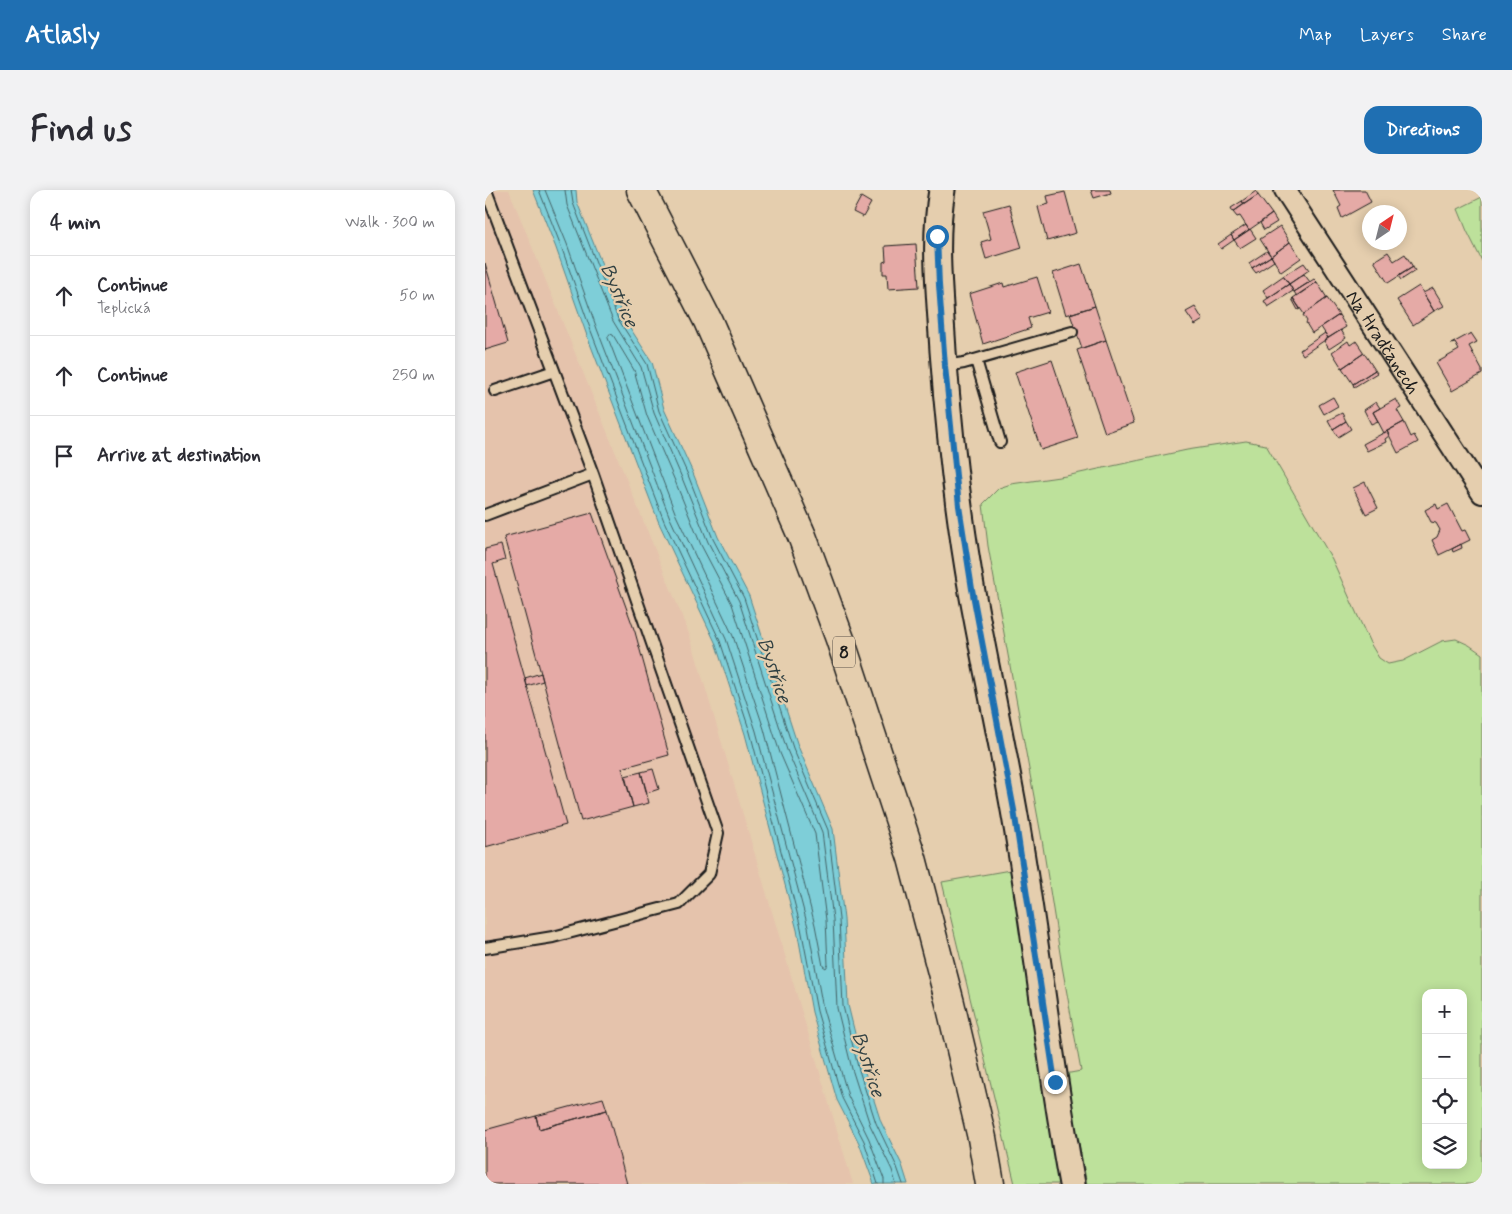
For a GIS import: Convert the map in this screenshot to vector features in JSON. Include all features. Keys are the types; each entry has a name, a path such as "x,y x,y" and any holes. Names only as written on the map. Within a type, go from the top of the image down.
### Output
{"main road":[{"name":"8","path":"641,190 708,321 802,536 840,639 912,858 950,1003 982,1138 990,1184"},
{"name":"8","path":"982,1138 997,1184"}],"street":[{"path":"942,190 938,220 937,255 945,375 959,506 972,589 1014,810 1072,1184"},
{"name":"Na Hradčanech","path":"1285,190 1482,494"}],"lane":[{"path":"485,948 553,937 679,904 709,874 718,833 593,474 486,190"},
{"path":"945,375 975,360 1072,332"},
{"path":"975,360 1000,442"},
{"path":"495,391 554,371"},
{"path":"485,516 593,474"}],"shaded area":[{"path":"485,190 509,190 690,636 853,1184 485,1184"}],"green space":[{"path":"1482,197 1482,261 1458,209"},
{"path":"1246,441 1266,445 1332,559 1370,643 1379,658 1388,664 1403,661 1442,641 1456,639 1482,654 1482,1184 1087,1184 1065,1074 1081,1071 1042,840 988,546 983,504 999,488 1011,484 1066,476 1187,450"},
{"path":"1010,870 1039,1029 1062,1184 1015,1184 942,882"}],"water":[{"path":"533,190 576,190 577,202 623,317 652,362 664,409 693,473 718,537 749,596 798,746 833,829 844,919 848,1005 863,1066 881,1122 902,1165 908,1184 874,1184 859,1143 837,1100 812,1012 797,930 745,734 715,642 659,523"}],"building":[{"path":"1091,190 1110,190 1111,193 1094,198"},
{"path":"1333,190 1365,190 1371,202 1362,205 1362,207 1342,218 1338,208 1341,206"},
{"path":"1256,191 1258,195 1244,204 1242,201"},
{"path":"1065,192 1076,233 1047,241 1038,207 1049,204 1047,196"},
{"path":"1258,195 1272,214 1249,230 1240,216 1237,217 1233,212"},
{"path":"861,197 871,203 863,217 853,212"},
{"path":"1242,201 1244,204 1233,212 1231,208"},
{"path":"1009,204 1022,248 986,259 981,242 991,239 983,211"},
{"path":"1272,214 1277,222 1264,230 1260,223"},
{"path":"1246,225 1249,230 1234,240 1231,235"},
{"path":"1280,226 1290,242 1271,256 1260,239"},
{"path":"1250,229 1256,238 1240,248 1234,240"},
{"path":"1231,235 1234,240 1221,249 1218,244"},
{"path":"1290,242 1301,258 1281,272 1271,256"},
{"path":"916,244 919,287 888,289 887,274 883,274 883,262 886,261 885,246"},
{"path":"1267,251 1271,256 1252,268 1249,263"},
{"path":"1388,252 1394,261 1405,254 1413,267 1388,283 1374,261"},
{"path":"1271,256 1274,261 1256,273 1252,268"},
{"path":"485,263 508,343 485,350"},
{"path":"1304,263 1309,270 1289,284 1283,276"},
{"path":"1081,264 1095,306 1066,315 1053,273"},
{"path":"1413,267 1415,271 1401,280 1398,276"},
{"path":"1304,274 1310,282 1294,292 1289,284"},
{"path":"1283,276 1289,284 1268,298 1263,290"},
{"path":"1037,277 1048,312 1028,318 1031,328 983,344 969,294 1003,283 1004,287"},
{"path":"1314,279 1317,282 1297,296 1294,292"},
{"path":"1317,282 1327,298 1304,314 1293,298"},
{"path":"1289,284 1293,291 1268,307 1264,301"},
{"path":"1419,286 1434,311 1413,325 1397,300"},
{"path":"1433,288 1444,306 1434,311 1423,293"},
{"path":"1293,298 1300,309 1298,310"},
{"path":"1327,298 1339,315 1312,333 1303,315"},
{"path":"1095,306 1106,340 1082,348 1070,314"},
{"path":"1195,307 1203,320 1195,325 1186,312"},
{"path":"1339,315 1346,327 1328,338 1321,327"},
{"path":"1341,330 1346,338 1329,349 1324,341"},
{"path":"1325,333 1328,338 1303,355 1300,350"},
{"path":"1471,333 1477,342 1469,346 1482,370 1482,374 1452,391 1436,363 1459,350 1455,343 1451,344"},
{"path":"1106,340 1134,423 1105,433 1077,350"},
{"path":"1348,341 1350,345 1356,341 1364,353 1342,368 1332,352"},
{"path":"1364,353 1375,370 1353,384 1342,368"},
{"path":"1052,360 1078,438 1041,450 1015,372"},
{"path":"1375,370 1377,373 1354,387 1353,384"},
{"path":"1333,397 1338,406 1324,414 1319,405"},
{"path":"1396,399 1401,408 1397,410 1404,422 1384,433 1373,412"},
{"path":"1376,402 1380,408 1373,412 1378,421 1371,424 1364,410"},
{"path":"1342,413 1346,421 1333,429 1328,420"},
{"path":"1346,421 1351,429 1338,437 1333,429"},
{"path":"1404,422 1411,437 1414,435 1418,442 1398,453 1387,431"},
{"path":"1387,431 1389,436 1385,439 1386,442 1367,451 1363,444"},
{"path":"1365,482 1378,508 1366,514 1353,488"},
{"path":"1436,504 1438,509 1448,504 1462,531 1465,530 1470,540 1439,555 1432,540 1437,537 1440,530 1436,523 1431,522 1425,510"},
{"path":"592,513 635,632 669,755 622,768 633,807 581,821 504,537"},
{"path":"1461,544 1462,548 1453,552 1452,549"},
{"path":"501,545 505,560 493,564 566,825 485,847 485,549"},
{"path":"541,673 543,681 527,686 525,678"},
{"path":"653,769 659,789 647,793 641,772"},
{"path":"641,772 649,803 633,807 625,776"},
{"path":"603,1098 607,1110 539,1129 536,1116"},
{"path":"607,1110 627,1184 485,1184 485,1130 536,1116 539,1129"}],"route":[{"path":"937,236 949,417 959,506 972,589 1014,810 1055,1082"}],"water label":[{"name":"Bystřice","path":"620,295"},
{"name":"Bystřice","path":"775,670"},
{"name":"Bystřice","path":"869,1064"}]}
